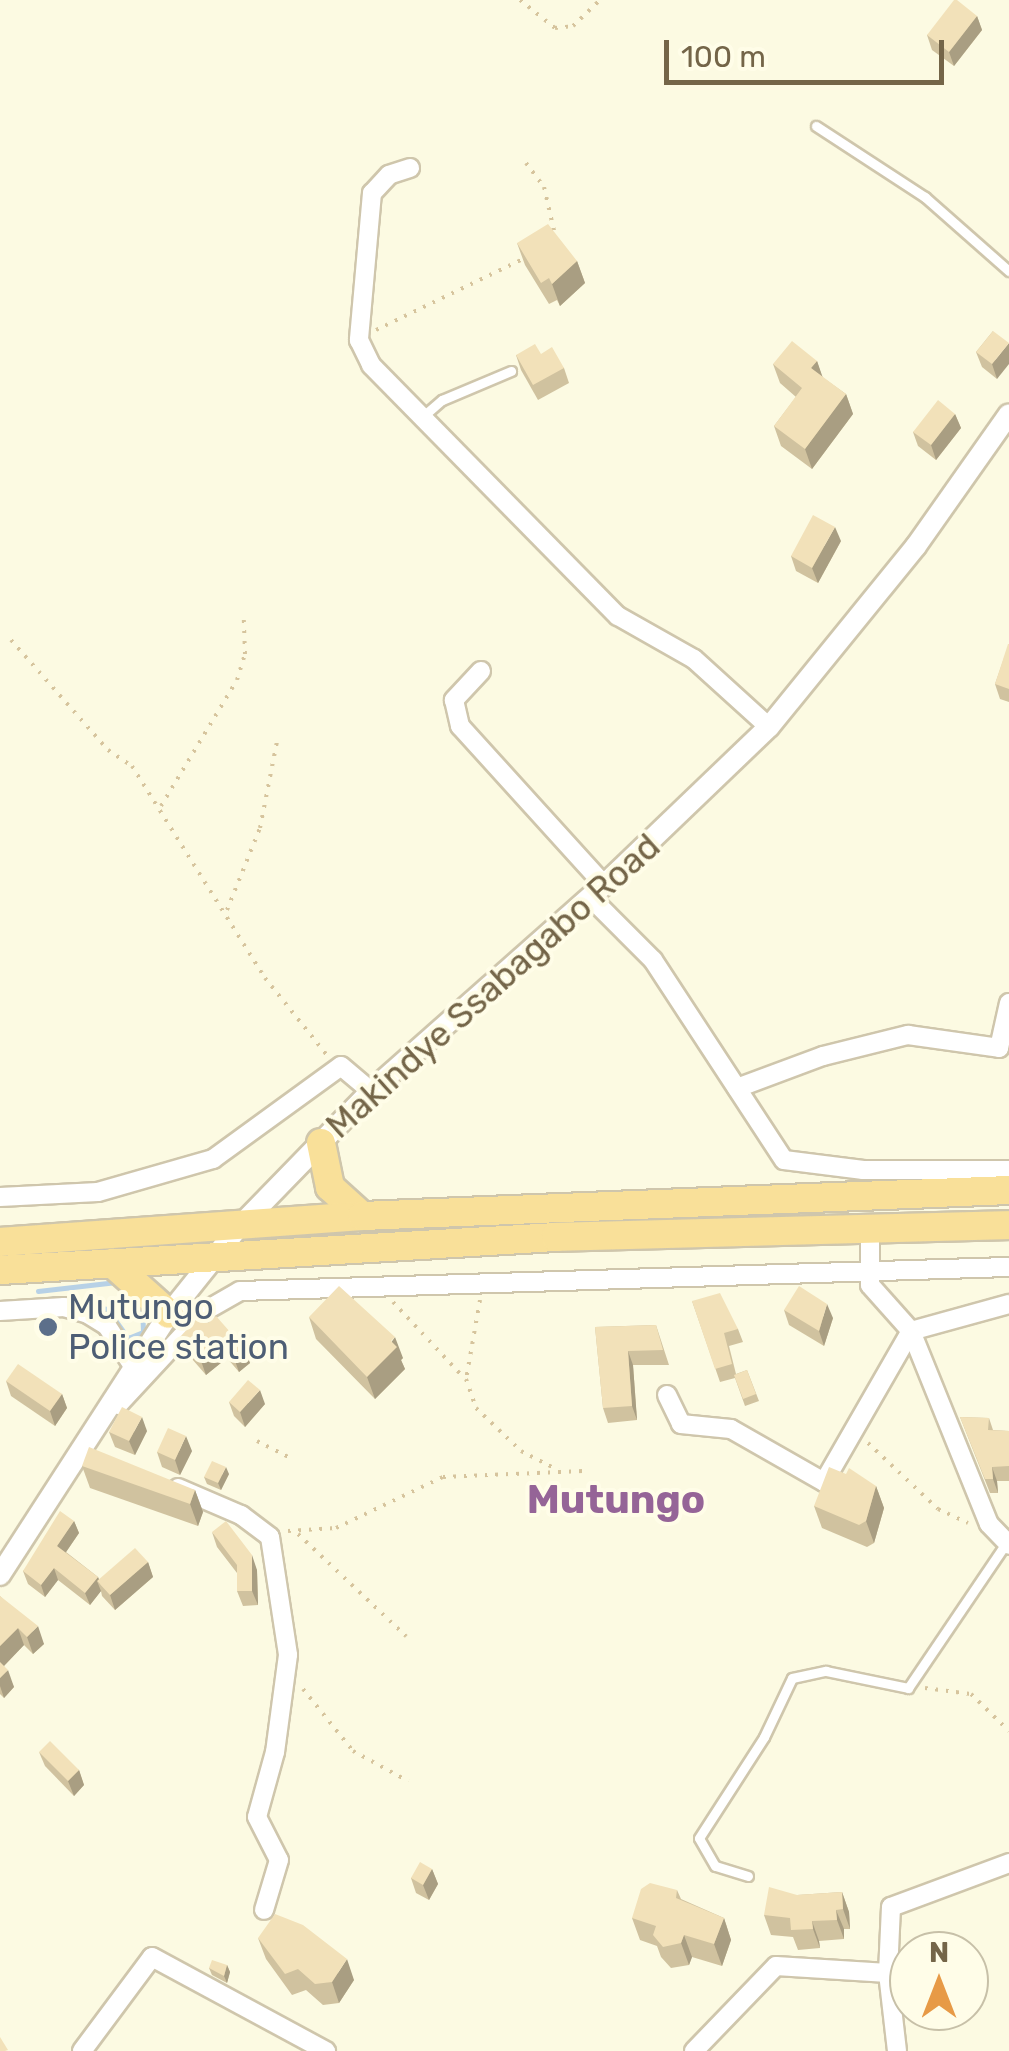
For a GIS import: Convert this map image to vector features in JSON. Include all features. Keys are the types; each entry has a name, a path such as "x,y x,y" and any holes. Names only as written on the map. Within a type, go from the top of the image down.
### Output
{"highway":[{"path":"321,1143 330,1186 362,1216"},
{"path":"0,1242 238,1228 362,1216 1009,1190"},
{"path":"0,1270 219,1255 870,1226 1009,1225"},
{"path":"112,1263 169,1314"}],"street":[{"path":"410,168 388,175 372,192 359,340 371,365 618,616 705,667 769,727"},
{"name":"Makindye Ssabagabo Road","path":"0,1576 94,1452 100,1424 169,1314 238,1228 371,1091 597,891 769,727 892,576 1009,414"},
{"path":"481,671 454,700 460,726 652,960 778,1154 800,1166 1009,1170"},
{"path":"737,1088 823,1056 908,1035 998,1048 1009,1003"},
{"path":"0,1197 64,1197 164,1178 213,1158 341,1066 371,1091"},
{"path":"870,1226 868,1271 875,1296 911,1331 937,1409 989,1524 1008,1544"},
{"path":"100,1424 205,1311 240,1291 1009,1267"},
{"path":"666,1394 681,1424 731,1429 818,1483 828,1478 911,1331 1009,1304"},
{"path":"0,1311 64,1306 88,1314 106,1326 135,1369"},
{"path":"154,1478 250,1520 270,1537 287,1670 256,1817 278,1860 264,1910"},
{"path":"896,2051 888,1973 892,1907 1009,1863"},
{"path":"82,2051 152,1957 326,2051"},
{"path":"694,2051 776,1966 888,1973"}],"lane":[{"path":"816,126 925,196 1009,271"},
{"path":"422,418 442,400 510,372"},
{"path":"748,1876 715,1866 698,1838 764,1737 792,1678 826,1671 908,1688 1008,1544"}],"path":[{"path":"520,0 555,28 573,26 600,0"},
{"path":"526,163 544,187 556,233 548,246"},
{"path":"359,340 534,254"},
{"path":"161,806 237,680 245,654 244,620"},
{"path":"10,640 108,750 132,766 227,910 265,978 341,1066"},
{"path":"227,910 260,828 278,736"},
{"path":"466,1380 478,1302 497,1282"},
{"path":"375,1285 466,1380 476,1408 521,1451 561,1471"},
{"path":"854,1428 938,1509 966,1523 989,1524"},
{"path":"258,1441 291,1458"},
{"path":"250,1520 298,1534 336,1528 442,1476 583,1471"},
{"path":"298,1534 406,1636"},
{"path":"287,1670 353,1751 408,1781"},
{"path":"908,1688 970,1694 1009,1731"}],"building":[{"path":"954,0 977,16 949,52 927,35"},
{"path":"548,224 577,261 552,284 549,278 541,283 517,243"},
{"path":"993,331 1009,343 992,364 976,352"},
{"path":"792,341 817,361 811,368 846,394 805,449 774,426 802,388 773,364"},
{"path":"535,344 541,354 552,347 564,368 533,385 516,355"},
{"path":"938,400 955,414 931,445 913,432"},
{"path":"813,515 835,527 812,568 791,556"},
{"path":"1009,644 1009,689 995,684"},
{"path":"339,1286 395,1337 391,1341 397,1347 367,1377 309,1317"},
{"path":"799,1286 827,1304 819,1331 784,1310"},
{"path":"720,1293 738,1329 724,1333 732,1364 715,1369 692,1301"},
{"path":"201,1314 208,1323 216,1316 245,1349 234,1358 222,1344 201,1361 180,1337"},
{"path":"656,1325 663,1350 628,1351 632,1406 603,1408 595,1327"},
{"path":"18,1364 62,1394 50,1411 6,1381"},
{"path":"747,1370 756,1394 743,1399 734,1375"},
{"path":"248,1380 260,1390 240,1412 229,1402"},
{"path":"122,1407 142,1417 129,1441 109,1432"},
{"path":"960,1417 989,1418 988,1430 1009,1431 1009,1466 992,1467 993,1479 985,1479"},
{"path":"168,1428 186,1436 175,1460 157,1452"},
{"path":"89,1447 195,1490 190,1504 82,1466"},
{"path":"212,1461 226,1467 218,1483 204,1477"},
{"path":"829,1467 846,1474 849,1468 876,1486 866,1521 859,1525 814,1506"},
{"path":"60,1511 74,1521 57,1546 98,1577 85,1593 54,1568 41,1585 23,1571"},
{"path":"226,1521 252,1555 252,1591 237,1591 237,1565 212,1532"},
{"path":"135,1548 148,1562 110,1595 97,1581"},
{"path":"0,1596 38,1626 27,1637 18,1628 0,1646"},
{"path":"0,1662 8,1670 0,1678"},
{"path":"50,1741 79,1770 68,1781 39,1752"},
{"path":"420,1862 432,1869 423,1885 411,1878"},
{"path":"650,1883 677,1890 676,1898 724,1918 714,1944 684,1935 681,1943 663,1947 653,1935 656,1926 632,1918 641,1889"},
{"path":"769,1887 797,1895 842,1892 843,1909 836,1910 837,1920 812,1921 813,1929 791,1930 790,1918 764,1915"},
{"path":"275,1914 303,1925 347,1959 332,1982 315,1984 298,1969 285,1974 258,1938"},
{"path":"212,1960 227,1965 224,1976 209,1968"}],"waterway":[{"path":"38,1291 116,1282"},
{"path":"107,1309 131,1293"},
{"path":"53,1298 107,1309 128,1338 143,1332 142,1304"}],"place":[{"name":"Mutungo Police station","path":"48,1327"}],"district":[{"name":"Mutungo","path":"616,1500"}]}
